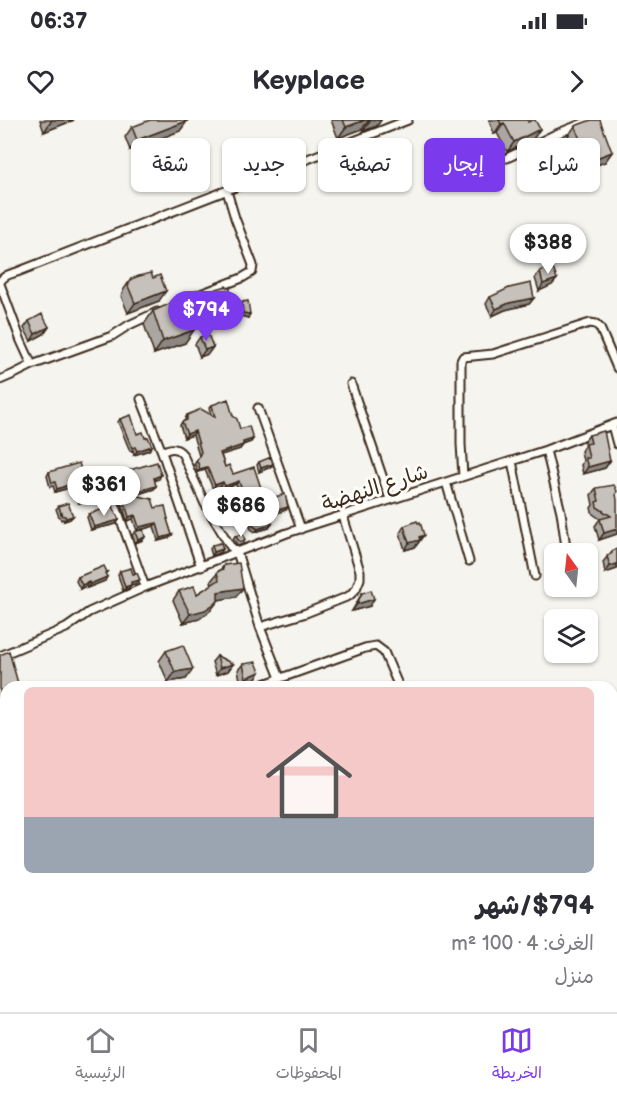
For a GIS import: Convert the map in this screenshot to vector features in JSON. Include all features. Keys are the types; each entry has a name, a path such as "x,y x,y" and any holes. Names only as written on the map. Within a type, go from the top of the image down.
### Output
{"street":[{"path":"306,159 408,120"},
{"path":"507,158 591,120"},
{"path":"32,365 0,283 2,278 222,192"},
{"path":"0,380 32,365 112,336 139,320 252,272 253,265 235,219 228,192"},
{"path":"463,476 461,444 461,361 463,357 493,354 590,323 600,328 617,368"},
{"path":"351,384 390,499"},
{"path":"141,399 162,452 201,567"},
{"path":"258,408 301,529"},
{"path":"615,424 617,444"},
{"name":"شارع النهضة","path":"0,656 66,628 89,612 145,587 237,552 390,499 546,450 615,424"},
{"path":"162,452 173,448 179,450 183,455 205,504 230,546 237,552 260,627 280,678"},
{"path":"546,450 561,512 565,543"},
{"path":"512,461 535,576"},
{"path":"105,476 145,587"},
{"path":"446,482 469,561"},
{"path":"260,627 306,613 349,596 356,589 360,571 343,516"},
{"path":"272,681 376,646 384,652 396,681"}],"building":[{"path":"150,120 187,121 142,138 136,138 132,127"},
{"path":"343,120 365,120 346,127"},
{"path":"499,120 528,120 528,122 535,120 540,129 522,138 517,138 514,142 504,123 501,124"},
{"path":"591,120 600,120 612,152 600,156 600,138 579,138 575,126"},
{"path":"552,266 557,279 543,284 540,271"},
{"path":"151,273 153,278 160,275 166,291 135,303 128,286 131,279"},
{"path":"531,283 534,298 509,303 496,309 490,297 509,288"},
{"path":"226,286 230,289 230,296 226,297 231,313 212,319 204,293"},
{"path":"183,298 194,330 163,341 153,311"},
{"path":"248,301 250,314 243,313 242,304"},
{"path":"42,314 49,327 35,334 29,321"},
{"path":"208,334 213,347 205,350 200,337"},
{"path":"228,399 240,429 249,426 253,439 220,453 225,467 229,465 233,474 254,467 265,500 285,494 288,507 268,513 272,524 258,529 253,526 239,481 225,486 223,482 215,485 207,467 200,469 196,462 201,452 195,431 187,434 182,422 187,420 187,415 201,409 215,417 212,405"},
{"path":"131,415 137,434 143,432 152,446 137,451 135,447 132,448 120,419"},
{"path":"604,431 610,461 588,467 585,458 589,458 586,444 591,443 589,435"},
{"path":"271,457 273,464 261,468 259,462"},
{"path":"157,462 161,475 154,478 156,486 129,494 152,499 155,508 165,506 172,535 161,538 157,523 139,527 135,515 129,517 116,474"},
{"path":"79,463 84,479 101,474 103,482 98,483 102,496 81,500 79,492 74,494 71,484 57,489 55,482 52,483 49,472"},
{"path":"614,485 617,491 617,529 604,533 600,519 611,516 597,507 596,502 599,501 596,488"},
{"path":"68,503 73,516 66,518 61,514 59,506"},
{"path":"113,506 119,520 94,527 89,514"},
{"path":"420,522 424,535 419,537 420,540 409,543 404,526"},
{"path":"143,529 145,537 138,540 135,532"},
{"path":"243,534 245,540 240,542 235,536"},
{"path":"221,543 223,549 214,552 212,545"},
{"path":"617,549 617,564 610,566 607,556"},
{"path":"239,563 243,588 218,592 218,601 205,610 190,614 179,591 194,586 197,594 219,580 217,572 223,569 224,565"},
{"path":"104,566 107,577 82,585 78,577"},
{"path":"131,568 133,574 137,573 140,580 131,582 131,585 125,587 120,571"},
{"path":"371,590 374,599 357,604 362,593"},
{"path":"183,645 193,669 175,672 166,651"},
{"path":"9,651 17,681 0,681 0,655"},
{"path":"217,656 233,664 220,668"},
{"path":"256,662 260,672 246,678 243,664"}]}
